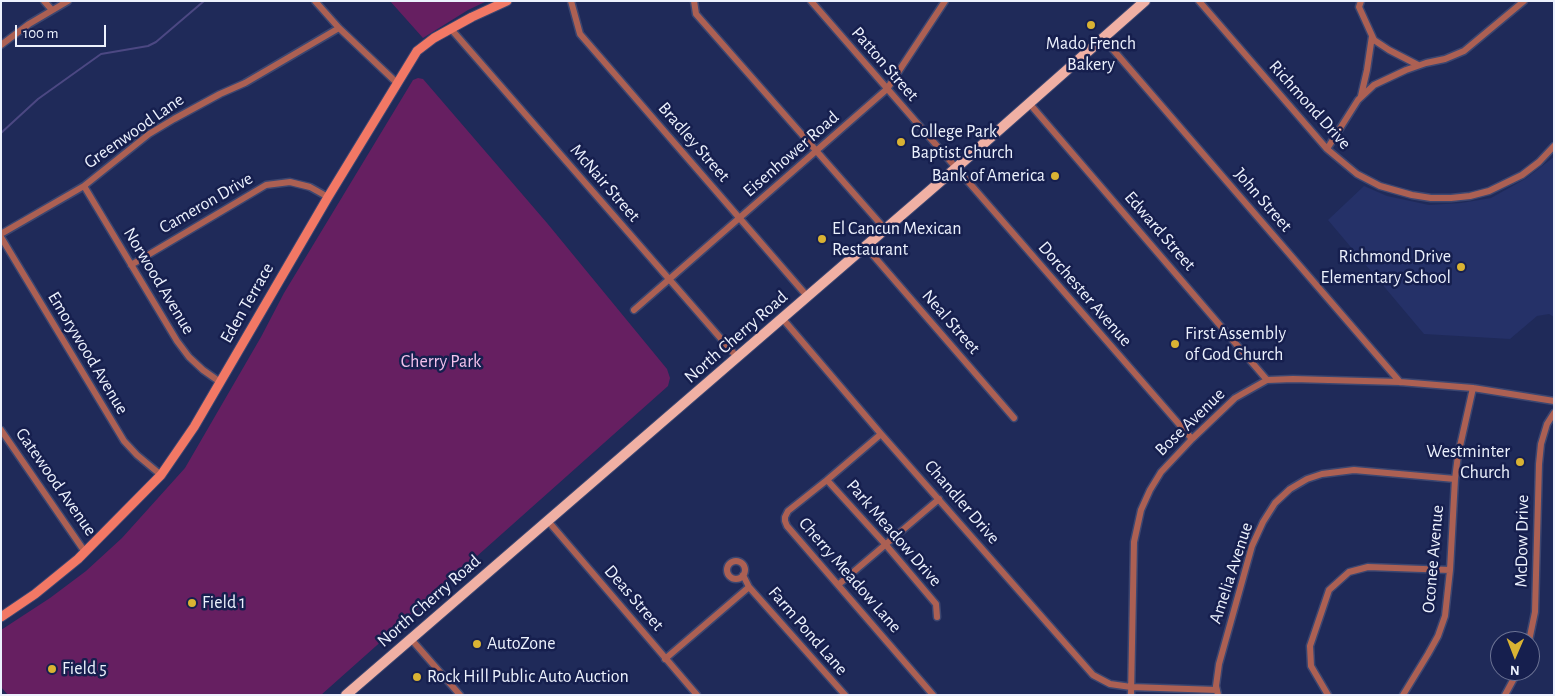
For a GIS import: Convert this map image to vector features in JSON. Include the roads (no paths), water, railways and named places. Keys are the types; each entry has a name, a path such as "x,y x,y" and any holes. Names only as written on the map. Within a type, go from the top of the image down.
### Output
{"main road":[{"name":"North Cherry Road","path":"346,695 956,168 1145,1"}],"street":[{"path":"44,1 52,10"},
{"path":"1,45 68,1"},
{"path":"315,1 339,28 397,83"},
{"name":"Eden Terrace","path":"1,617 43,588 85,552 161,476 194,427 328,197 417,51 434,38 507,1"},
{"name":"Bradley Street","path":"571,1 580,34 807,296"},
{"path":"694,1 696,14 885,229"},
{"name":"Patton Street","path":"811,1 956,168"},
{"name":"Eisenhower Road","path":"634,310 887,89 945,1"},
{"name":"Richmond Drive","path":"1199,1 1326,149 1357,174 1380,186 1412,195 1451,198 1489,191 1522,175 1539,162 1554,146"},
{"path":"1354,1 1360,4 1374,40 1418,65"},
{"path":"1326,149 1360,97 1374,85 1418,65 1445,59 1464,51 1524,1"},
{"name":"Greenwood Lane","path":"1,235 84,186 150,134 174,119 245,83 339,28"},
{"name":"McNair Street","path":"451,29 737,357"},
{"path":"1360,97 1367,70 1372,36"},
{"name":"John Street","path":"1103,38 1400,382"},
{"name":"Edward Street","path":"1029,103 1267,380"},
{"name":"Dorchester Avenue","path":"956,168 1192,439"},
{"name":"Cameron Drive","path":"131,265 266,185 290,182 310,187 328,197"},
{"name":"Norwood Avenue","path":"84,186 184,352 203,370 220,382"},
{"name":"Emorywood Avenue","path":"1,235 124,441 161,476"},
{"name":"Neal Street","path":"865,246 1014,418"},
{"name":"Chandler Drive","path":"782,318 1093,675 1110,684 1131,687 1218,692"},
{"name":"Bose Avenue","path":"1131,695 1134,542 1141,510 1161,472 1235,398 1267,380 1293,379 1400,382 1473,388 1554,401"},
{"name":"Oconee Avenue","path":"1403,695 1438,636 1445,616 1450,570 1455,478 1458,455 1473,388"},
{"name":"McDow Drive","path":"1531,631 1535,612 1541,444 1547,424 1554,413"},
{"name":"Gatewood Avenue","path":"1,430 85,552"},
{"name":"Park Meadow Drive","path":"882,434 827,480 886,544 936,604 937,617"},
{"name":"Amelia Avenue","path":"1218,692 1219,664 1252,546 1263,522 1276,503 1290,489 1308,478 1322,474 1354,470 1455,478"},
{"name":"Cherry Meadow Lane","path":"827,480 788,511 784,519 787,526 933,695"},
{"path":"838,585 939,499"},
{"name":"Deas Street","path":"548,521 697,695"},
{"path":"1328,695 1311,666 1310,646 1329,590 1349,572 1368,567 1450,570"},
{"name":"Farm Pond Lane","path":"743,575 750,587 844,695"},
{"name":"Farm Pond Lane","path":"666,659 750,587"},
{"path":"411,639 460,695"},
{"path":"1505,695 1513,681"}],"waterway":[{"path":"1,133 38,99 101,54 148,46 156,42 204,1"}],"place":[{"name":"Mado French Bakery","path":"1091,25"},
{"name":"College Park Baptist Church","path":"901,142"},
{"name":"Bank of America","path":"1055,176"},
{"name":"El Cancun Mexican Restaurant","path":"822,239"},
{"name":"Richmond Drive Elementary School","path":"1461,267"},
{"name":"First Assembly of God Church","path":"1175,344"},
{"name":"Westminter Church","path":"1520,462"},
{"name":"Field 1","path":"192,603"},
{"name":"AutoZone","path":"477,644"},
{"name":"Field 5","path":"52,669"},
{"name":"Rock Hill Public Auto Auction","path":"417,677"}],"park label":[{"name":"Cherry Park","path":"441,362"}]}
